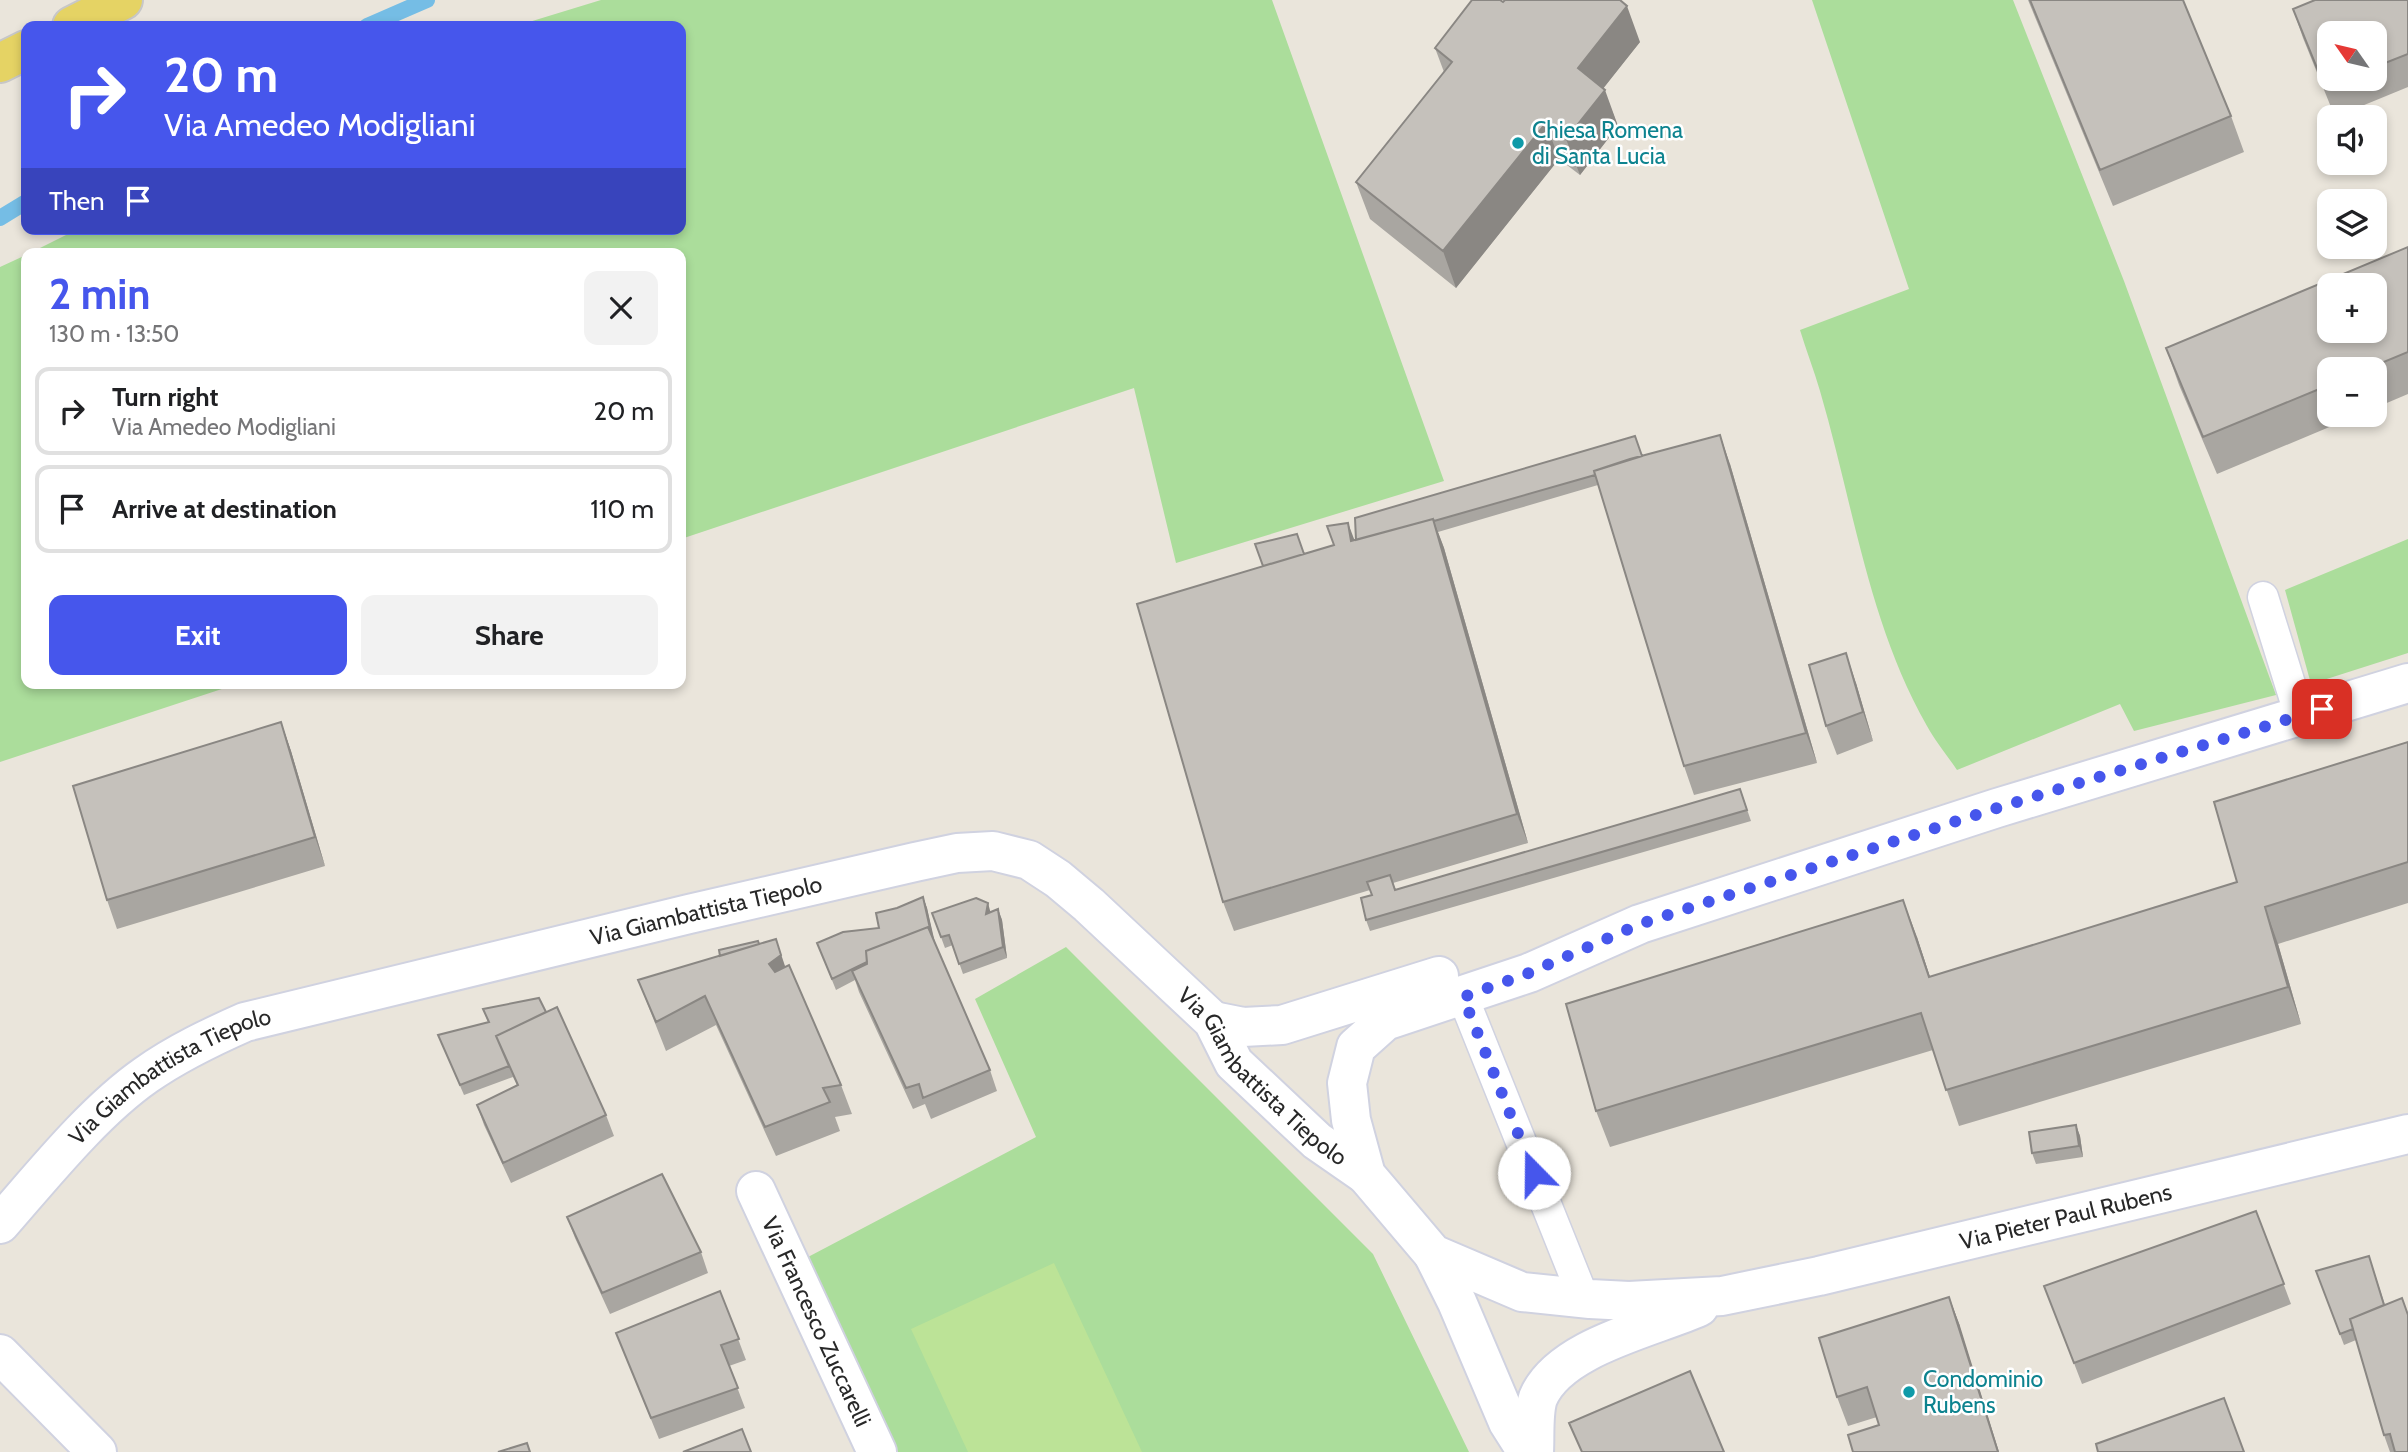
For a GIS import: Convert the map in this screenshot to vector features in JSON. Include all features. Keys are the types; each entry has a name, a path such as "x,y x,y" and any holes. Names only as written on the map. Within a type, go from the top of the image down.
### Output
{"main road":[{"path":"82,21 123,0"},
{"path":"0,63 21,52"}],"street":[{"path":"1213,1021 1243,1027 1282,1026 1464,969 1640,924 1984,812 2408,683"},
{"name":"Via Giambattista Tiepolo","path":"0,1224 99,1116 144,1076 192,1045 245,1022 689,914 957,853 993,851 1029,860 1058,879 1097,912 1213,1021 1234,1063 1317,1141 1366,1175 1433,1254 1457,1302 1508,1422 1527,1452"},
{"path":"1463,997 1529,973 1640,924"},
{"name":"Via Giambattista Tiepolo","path":"1366,1175 1351,1120 1347,1083 1356,1047 1385,1021 1463,997"},
{"name":"Via Pieter Paul Rubens","path":"1486,1278 1522,1292 1584,1298 1629,1301 1721,1296 1819,1276 2408,1134"},
{"name":"Via Francesco Zuccarelli","path":"756,1191 877,1452"},
{"name":"Via Giambattista Tiepolo","path":"1433,1254 1486,1278"},
{"name":"Via Pieter Paul Rubens","path":"1534,1452 1537,1400 1547,1383 1561,1369 1599,1347 1677,1317 1721,1296"},
{"path":"0,1353 97,1452"}],"lane":[{"path":"2263,597 2300,716"},
{"path":"1463,997 1584,1298"}],"green space":[{"path":"601,0 1272,0 1444,481 1176,563 1134,388 686,537 686,248 40,248 66,235 686,235 686,21 532,21"},
{"path":"1812,0 2013,0 2124,281 2276,695 2134,731 2120,704 1957,770 1934,737 1907,686 1876,604 1832,433 1800,330 1909,289"},
{"path":"21,257 21,689 222,689 0,762 0,267"},
{"path":"2408,539 2408,653 2311,684 2285,590"},
{"path":"1066,947 1373,1254 1469,1452 879,1452 789,1267 1036,1137 975,999"},
{"path":"1054,1263 1142,1452 968,1452 911,1329"}],"building":[{"name":"Chiesa Romena di Santa Lucia","path":"1472,0 1620,0 1627,6 1578,68 1605,90 1566,139 1546,123 1443,251 1356,182 1452,62 1435,48"},
{"path":"2030,0 2183,0 2231,116 2100,170"},
{"path":"2315,0 2408,0 2408,54 2387,62 2387,21 2317,21 2317,68 2293,9"},
{"path":"2408,247 2408,352 2387,361 2387,357 2317,357 2317,390 2203,437 2166,348 2317,285 2317,343 2387,343 2387,273 2346,273 2379,259 2387,259 2387,256"},
{"path":"1720,435 1806,733 1684,766 1594,471"},
{"path":"1635,436 1642,456 1594,471 1595,475 1434,521 1433,519 1356,540 1355,518"},
{"path":"1433,519 1517,814 1223,902 1137,604 1334,545 1327,526 1348,523 1351,541"},
{"path":"1297,534 1304,554 1263,566 1255,544"},
{"path":"1846,653 1863,712 1826,726 1809,665"},
{"path":"281,722 315,837 107,900 73,786"},
{"path":"2408,742 2408,862 2265,907 2288,987 1946,1090 1921,1013 1596,1111 1566,1004 1903,900 1929,977 2237,882 2214,802"},
{"path":"1740,789 1747,810 1366,920 1361,898 1372,895 1367,882 1390,875 1395,890"},
{"path":"923,897 931,933 928,927 866,951 867,962 832,979 817,943 843,932 879,928 876,913"},
{"path":"976,898 988,903 986,914 998,909 1003,947 959,964 949,935 941,937 932,913"},
{"path":"928,927 990,1070 923,1098 919,1084 906,1088 852,971 867,964 866,951"},
{"path":"776,939 781,955 769,964 775,972 789,965 841,1085 823,1088 830,1102 765,1127 705,996 656,1022 638,980"},
{"path":"758,941 759,944 720,956 719,950"},
{"path":"539,998 546,1012 496,1036 509,1066 460,1085 438,1035 489,1022 483,1009"},
{"path":"557,1007 606,1115 503,1163 477,1105 518,1085 496,1036"},
{"path":"2076,1125 2079,1146 2032,1153 2029,1132"},
{"path":"662,1174 701,1252 602,1293 567,1217"},
{"path":"2256,1211 2284,1284 2074,1363 2044,1286"},
{"path":"2369,1256 2384,1305 2350,1319 2353,1329 2340,1334 2316,1271"},
{"path":"720,1291 739,1339 721,1345 738,1388 651,1418 616,1333"},
{"name":"Condominio Rubens","path":"1949,1297 1998,1452 1853,1452 1848,1435 1879,1425 1867,1387 1837,1397 1819,1338"},
{"path":"2402,1298 2408,1315 2408,1452 2395,1452 2390,1434 2384,1435 2350,1319"},
{"path":"1690,1371 1724,1452 1582,1452 1569,1423"},
{"path":"2224,1398 2244,1452 2098,1452 2096,1444"},
{"path":"742,1429 751,1452 683,1452"},
{"path":"527,1443 530,1452 498,1452"}],"waterway":[{"path":"379,21 427,0"},
{"path":"0,218 21,205"}],"place":[{"name":"Chiesa Romena di Santa Lucia","path":"1518,143"},
{"name":"Condominio Rubens","path":"1909,1392"}],"route":[{"path":"1534,1173 1463,997 1529,973 1640,924 1997,808 2322,709"}]}
